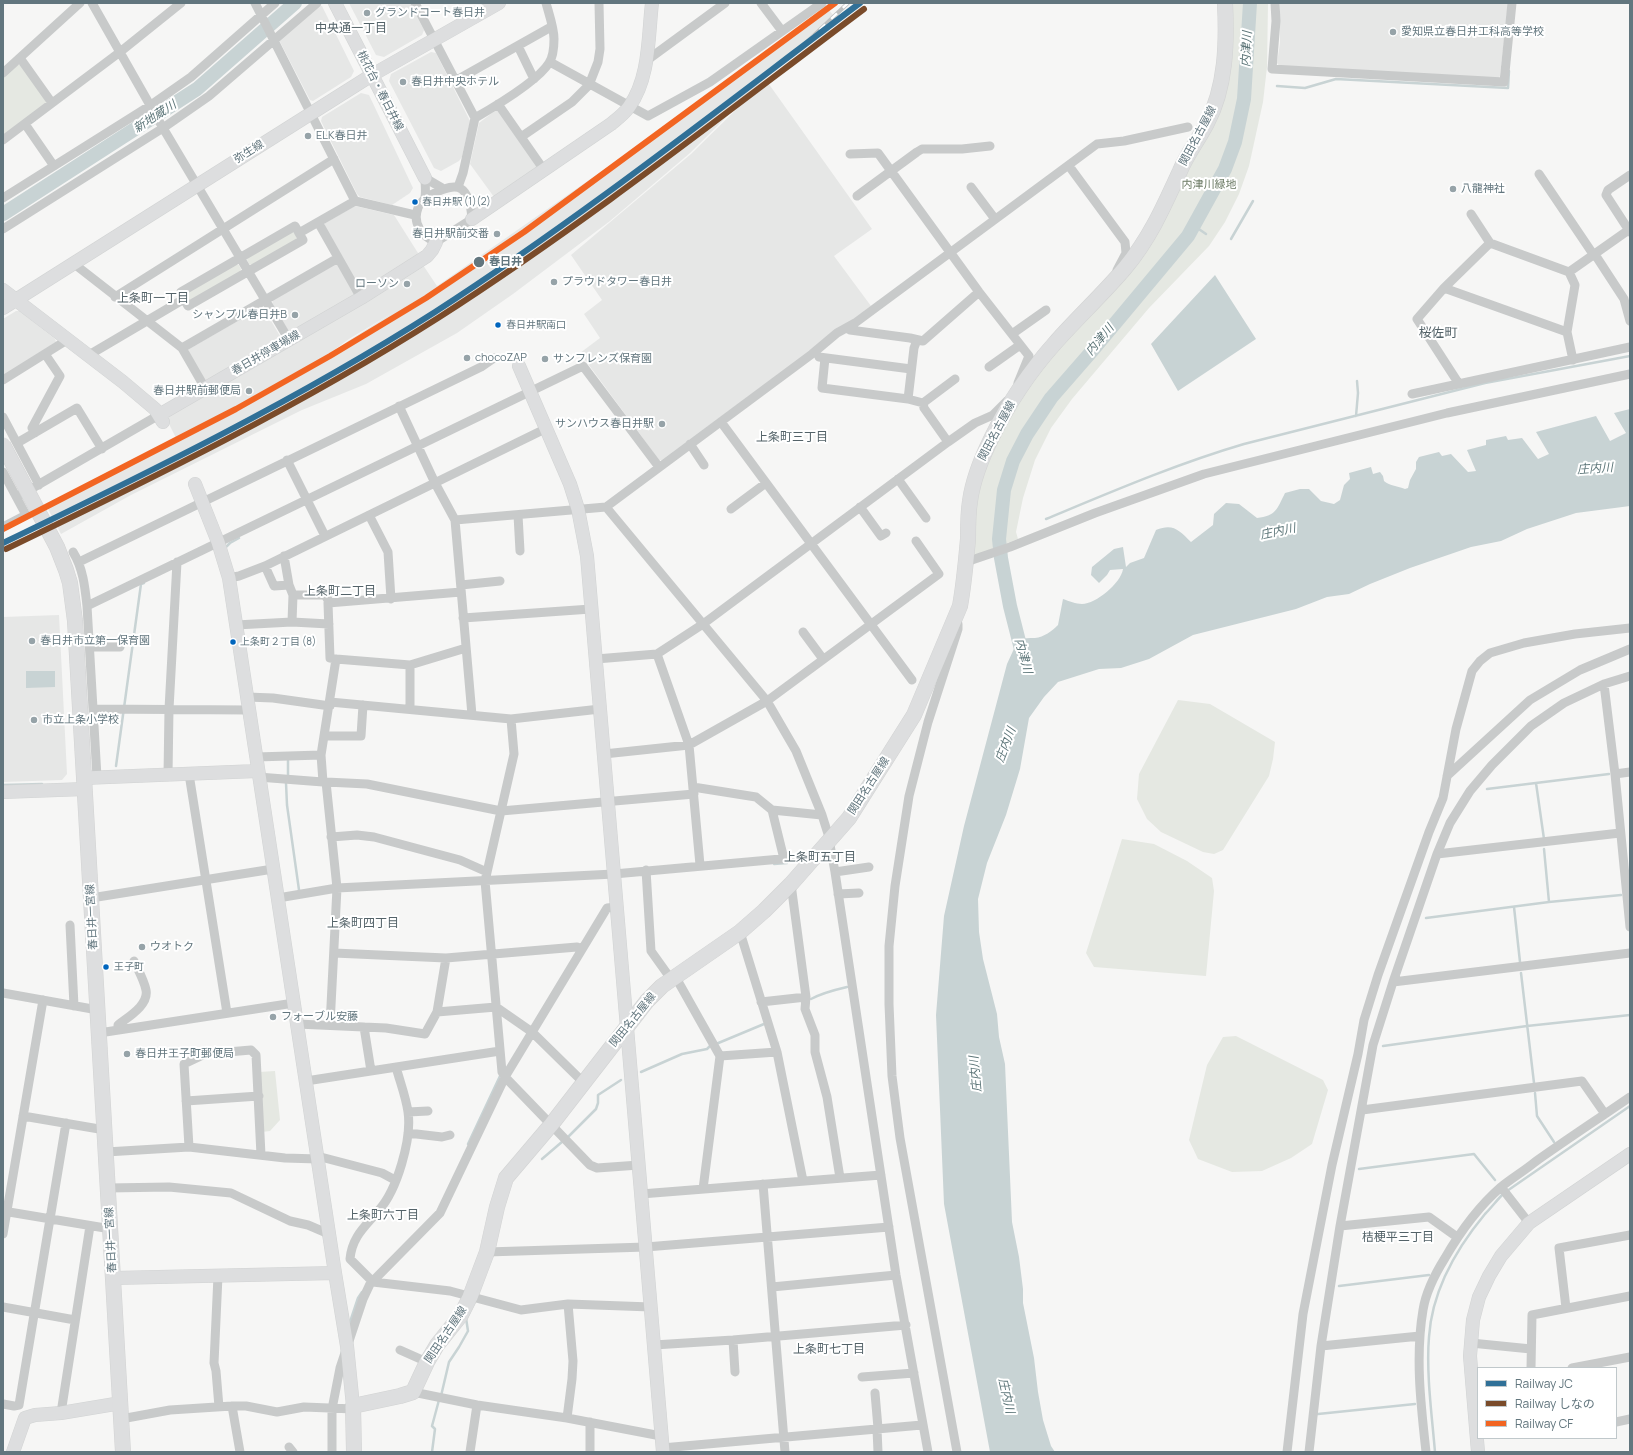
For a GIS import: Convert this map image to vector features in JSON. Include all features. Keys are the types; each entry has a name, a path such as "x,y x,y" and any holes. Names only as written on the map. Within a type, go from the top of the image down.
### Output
{"main road":[{"name":"関田名古屋線","path":"413,1392 437,1345 462,1315 470,1297 487,1252 497,1207 506,1178 551,1125 647,1001 673,977 740,932 791,884 812,859 829,842 853,811 914,715 960,606 966,562 969,503 974,481 992,436 1015,397 1039,361 1139,251 1153,228 1170,196 1180,171 1212,113 1224,69 1225,3"},
{"name":"春日井一宮線","path":"10,444 66,570 70,583 75,621 83,760 88,781 91,898 123,1452"},
{"path":"354,1452 354,1407 413,1392"}],"street":[{"path":"3,74 80,3"},
{"path":"92,3 162,126 289,340"},
{"path":"3,140 120,52 181,3"},
{"path":"255,3 355,201"},
{"path":"3,198 151,106 191,77 263,18 275,3"},
{"path":"3,229 209,96 273,38 317,3"},
{"name":"桃花台・春日井線","path":"335,3 425,178"},
{"path":"416,3 475,118 463,172 458,187"},
{"name":"弥生線","path":"3,308 372,75 499,3"},
{"path":"475,118 534,79 550,62 554,38 546,3"},
{"path":"521,137 572,102 589,85 598,62 600,49 599,3"},
{"path":"472,219 471,206 464,191 458,187 450,186 442,188 425,198 419,205 415,215 417,223 425,237 436,242 472,219 611,124 630,106 639,90 646,61 652,3"},
{"path":"646,61 725,3"},
{"path":"761,3 782,31"},
{"path":"550,62 589,85 648,116 710,82 822,3"},
{"path":"1275,3 1276,21 1272,69 1504,82 1512,3"},
{"path":"455,81 552,27"},
{"path":"518,46 534,79"},
{"path":"20,58 52,103"},
{"path":"498,104 544,170"},
{"path":"25,124 54,166"},
{"path":"455,520 606,506 812,354 837,333 856,324 950,252 1098,144 1124,141 1188,127"},
{"path":"857,196 922,149 962,149 990,146"},
{"path":"596,659 657,654 703,624 948,442 975,423 993,415 1006,400 1015,397 1028,356 979,292 878,153 850,154"},
{"path":"115,297 222,228 334,159"},
{"path":"1069,166 1125,242 1126,253 1106,289"},
{"path":"1539,174 1593,253 1627,296 1630,321"},
{"path":"1569,272 1593,253 1630,230 1606,195 1608,190 1630,175"},
{"path":"425,178 442,188"},
{"path":"425,178 425,198"},
{"path":"971,186 995,219"},
{"path":"299,233 355,201 415,215"},
{"path":"1471,214 1490,243 1569,272 1575,285 1567,332 1573,360"},
{"path":"318,222 361,298"},
{"path":"295,226 303,240 188,306 181,292 240,258 295,226"},
{"name":"春日井停車場線","path":"161,419 205,388 361,298 427,256 436,242"},
{"path":"1459,384 1417,319 1444,288 1490,243"},
{"path":"182,348 338,258"},
{"path":"73,264 182,348 205,388"},
{"path":"1444,288 1567,332"},
{"path":"3,290 123,382 155,409 161,419 102,449 17,498"},
{"path":"847,328 850,330 923,341 979,292"},
{"path":"89,355 184,299"},
{"path":"1012,334 1046,310"},
{"path":"3,380 67,340"},
{"path":"908,399 914,348 917,340"},
{"path":"989,367 1020,345"},
{"path":"1412,394 1630,347"},
{"path":"35,433 32,428 60,376 45,354"},
{"path":"812,354 816,357 911,369"},
{"path":"79,562 481,367 494,358"},
{"path":"825,358 822,388 908,399 923,403"},
{"path":"519,366 570,484 578,509 587,556 628,1026 662,1445"},
{"path":"88,606 583,366 659,467"},
{"path":"966,562 1204,474 1447,413 1630,374"},
{"path":"923,403 955,379"},
{"path":"923,403 924,408 948,442"},
{"path":"399,406 435,483 455,520 472,715"},
{"path":"10,444 35,433 77,408 102,449"},
{"path":"3,417 10,444 39,485"},
{"path":"721,422 912,680"},
{"path":"229,578 239,576 265,566 547,428"},
{"path":"690,444 704,465"},
{"path":"287,460 325,536"},
{"path":"3,472 26,515 3,527"},
{"path":"898,479 926,518"},
{"path":"732,509 766,483"},
{"path":"121,1419 170,1410 232,1406 246,1406 277,1412 304,1407 332,1409 354,1407 347,1346 334,1274 229,578 218,542 195,484"},
{"path":"606,506 767,701 796,751 822,815 828,834 835,872 890,1227 896,1275 928,1452"},
{"path":"860,507 881,536 886,533"},
{"path":"369,515 388,552 391,598"},
{"path":"518,515 520,551"},
{"path":"604,754 690,745 767,701 939,574 916,541"},
{"path":"73,552 79,562 88,606 93,709 88,781"},
{"path":"284,556 289,585 293,595 292,622"},
{"path":"168,775 169,710 177,562"},
{"path":"265,566 274,586 289,585"},
{"path":"330,603 391,598 500,581"},
{"path":"293,595 325,595 330,603"},
{"path":"330,603 328,603 330,658 410,664 466,648"},
{"path":"957,1452 900,1138 892,1076 889,946 895,886 910,796 928,722 958,629 960,606"},
{"path":"463,618 592,609"},
{"path":"236,625 292,622 329,624"},
{"path":"1287,1452 1303,1314 1332,1165 1358,1054 1364,1020 1378,975 1429,832 1443,798 1472,671 1480,661 1490,654 1524,643 1574,634 1630,628"},
{"path":"803,632 823,660"},
{"path":"90,647 120,647"},
{"path":"1447,776 1530,700 1580,670 1630,649"},
{"path":"657,654 690,745 700,865"},
{"path":"330,1024 337,888 321,755 336,659"},
{"path":"410,664 410,709"},
{"path":"1309,1452 1321,1346 1340,1226 1373,1045 1437,854 1450,823 1470,791 1512,744 1531,726 1564,703 1604,684 1630,676"},
{"path":"1604,684 1628,893 1630,927"},
{"path":"247,697 330,704 363,705 511,718 600,709"},
{"path":"324,736 361,736 363,705"},
{"path":"93,709 249,710"},
{"path":"511,718 514,754 486,877 502,1072 505,1078 590,1165 597,1168 639,1165"},
{"path":"256,757 321,755"},
{"path":"1615,774 1630,772"},
{"path":"189,774 227,1013"},
{"path":"3,792 88,781 168,775 258,774 324,782 367,784 501,811 608,802 694,790 756,797 772,810 822,815"},
{"path":"772,810 784,859"},
{"path":"1437,854 1620,833"},
{"path":"331,837 357,835 374,837 460,860 486,877"},
{"path":"278,898 337,888 486,877 614,874 700,865 803,857 812,859"},
{"path":"835,872 869,867"},
{"path":"91,898 273,869"},
{"path":"646,870 651,951 673,977 720,1056 703,1189"},
{"path":"791,884 806,997 805,1009 815,1035 815,1052 827,1097 840,1178"},
{"path":"838,894 859,893"},
{"path":"332,1452 332,1409 340,1368 363,1299 370,1284 440,1213 505,1078 607,908 617,907"},
{"path":"70,925 74,1006"},
{"path":"740,932 777,1052 803,1181"},
{"path":"334,953 446,958 577,947 582,950"},
{"path":"1393,982 1630,953"},
{"path":"297,1024 330,1024 405,1030 425,1034 436,1012 446,958"},
{"path":"118,1030 118,1025 134,1013 145,999 146,991 134,961"},
{"path":"3,993 98,1010"},
{"path":"761,1002 806,997"},
{"path":"3,1234 5,1212 43,1000"},
{"path":"99,1033 294,1003"},
{"path":"436,1012 496,1007 532,1032 584,1083"},
{"path":"364,1027 371,1071"},
{"path":"189,1147 184,1064 205,1054 251,1050 256,1055 261,1155"},
{"path":"306,1082 500,1051"},
{"path":"720,1056 777,1052"},
{"path":"350,1259 351,1249 357,1234 380,1210 395,1180 405,1153 408,1133 408,1112 396,1067"},
{"path":"1362,1110 1582,1081 1605,1114"},
{"path":"186,1101 259,1096"},
{"path":"1426,1452 1421,1403 1419,1352 1423,1310 1430,1286 1457,1237 1479,1209 1605,1114 1630,1097"},
{"path":"408,1112 428,1111"},
{"path":"23,1116 105,1130"},
{"path":"3,1404 14,1406 19,1404 66,1123"},
{"path":"408,1133 442,1137 450,1135"},
{"path":"106,1152 189,1147 285,1158 317,1157 382,1173 395,1180"},
{"path":"1478,1452 1470,1356 1473,1320 1479,1297 1489,1276 1501,1256 1529,1223 1630,1154"},
{"path":"641,1194 881,1174"},
{"path":"763,1184 786,1452"},
{"path":"108,1188 168,1187 231,1193 290,1221 308,1225 329,1234"},
{"path":"1503,1190 1529,1223"},
{"path":"5,1212 111,1229"},
{"path":"1340,1226 1429,1217 1457,1237"},
{"path":"61,1413 90,1226"},
{"path":"487,1252 646,1246 890,1227"},
{"path":"1566,1308 1559,1248 1630,1235"},
{"path":"332,1259 350,1259 373,1282 450,1291 520,1310 568,1304 651,1307"},
{"path":"114,1278 334,1274"},
{"path":"772,1287 896,1275"},
{"path":"218,1276 214,1363 219,1407"},
{"path":"1531,1367 1530,1349 1532,1315 1630,1296"},
{"path":"567,1418 573,1361 568,1304"},
{"path":"3,1307 75,1320"},
{"path":"654,1345 776,1337 906,1325"},
{"path":"1321,1346 1420,1336"},
{"path":"733,1340 735,1372"},
{"path":"1471,1343 1530,1349"},
{"path":"400,1350 427,1362"},
{"path":"1577,1367 1630,1357"},
{"path":"862,1377 914,1373"},
{"path":"413,1392 477,1405 590,1422 662,1445 922,1425"},
{"path":"875,1393 878,1452"},
{"path":"13,1452 25,1418 35,1415 61,1413 120,1403"},
{"path":"470,1452 477,1405"},
{"path":"232,1406 240,1452"},
{"path":"1617,1422 1630,1419"},
{"path":"590,1422 590,1452"}],"shaded area":[{"path":"349,3 410,3 424,30 422,35 384,57 376,55"},
{"name":"愛知県立春日井工科高等学校","path":"1280,3 1508,3 1500,76 1498,79 1280,67 1277,63 1280,43"},
{"path":"318,5 322,6 354,71 351,77 313,101 310,100 280,42 280,38"},
{"path":"829,10 838,21 766,78 690,153 610,221 513,294 457,333 366,384 302,410 131,495 61,534 47,507 167,447 311,368 348,341 394,312 349,339 310,368 176,438 168,422 172,413 423,265 437,286 665,127"},
{"path":"431,52 436,53 470,121 462,157 459,161 441,171 434,168 389,81 391,74"},
{"path":"766,80 872,229 834,256 871,306 662,460 659,460 580,353 600,338 584,314 602,300 571,255 691,154"},
{"path":"361,93 369,95 413,188 410,193 392,205 360,197 357,194 321,121 322,117"},
{"path":"496,110 499,111 537,166 536,170 494,197 470,164 479,123"},
{"path":"355,206 394,215 418,253 417,257 365,290 361,290 324,227 325,223"},
{"path":"335,264 339,265 355,293 354,297 292,333 289,332 272,304 273,300"},
{"path":"260,308 264,309 280,336 279,340 208,381 204,380 188,352 189,349"},
{"path":"16,311 20,311 55,339 56,342 3,376 3,319"},
{"name":"市立上条小学校","path":"59,615 67,774 62,780 3,782 3,617"}],"green space":[{"name":"内津川緑地","path":"1230,3 1268,3 1267,67 1263,102 1249,166 1239,194 1225,222 1209,246 1149,308 1072,399 1051,428 1035,460 1023,498 1016,532 1018,539 976,555 970,554 976,485 1020,394 1123,275 1209,123"},
{"path":"17,65 22,65 46,100 46,103 3,136 3,78"},
{"path":"292,231 297,236 296,240 252,265 249,264 247,260 248,257"},
{"path":"235,265 239,265 241,269 240,272 192,300 186,295 187,292"},
{"path":"1178,700 1210,704 1275,742 1269,776 1223,850 1214,854 1203,852 1161,832 1147,819 1137,799 1139,774"},
{"path":"1122,839 1154,844 1187,861 1212,878 1214,891 1206,976 1094,967 1086,953"},
{"path":"1236,1036 1323,1080 1328,1090 1312,1144 1291,1158 1262,1171 1232,1172 1198,1159 1189,1140 1207,1065 1223,1037"},
{"path":"275,1071 280,1120 270,1131 262,1132 259,1072"}],"water":[{"path":"1215,275 1256,339 1178,391 1151,344"},
{"name":"庄内川","path":"1630,409 1630,506 1576,513 1527,529 1501,541 1471,547 1410,568 1349,594 1327,597 1296,609 1193,635 1149,659 1121,668 1099,669 1058,682 1044,697 1029,718 1020,769 1006,815 987,863 978,899 979,932 983,959 997,1014 999,1037 1005,1064 1012,1222 1019,1257 1023,1289 1023,1303 1034,1358 1043,1420 1051,1446 1055,1452 990,1452 944,1204 936,1015 944,916 964,826 1007,664 1018,640 1042,636 1056,627 1058,625 1063,599 1077,604 1082,604 1101,597 1107,592 1118,580 1123,569 1110,570 1099,583 1091,575 1092,567 1114,549 1123,547 1126,567 1130,563 1144,558 1156,530 1167,527 1175,529 1191,542 1213,525 1214,514 1226,503 1239,504 1257,518 1263,517 1268,516 1275,511 1285,493 1300,489 1309,489 1321,501 1334,504 1340,500 1344,485 1350,479 1349,473 1371,467 1373,474 1380,472 1386,483 1405,489 1408,488 1419,457 1439,452 1442,456 1451,454 1468,472 1476,471 1467,450 1486,445 1486,440 1506,436 1508,440 1522,438 1538,459 1549,454 1536,432 1596,416 1610,441 1626,433 1614,413"},
{"path":"26,671 55,671 55,687 26,688"}],"waterway":[{"name":"新地蔵川","path":"3,214 197,89 295,3"},
{"name":"内津川","path":"1023,657 1010,606 999,539 1004,490 1013,461 1027,434 1051,398 1188,236 1225,169 1235,142 1244,99 1250,3"},
{"path":"1277,86 1305,88 1336,79 1508,88 1509,71"},
{"path":"1231,239 1253,201"},
{"path":"1193,225 1206,234"},
{"path":"1046,519 1169,469 1244,444 1485,383 1630,356"},
{"path":"1356,416 1358,393 1357,381"},
{"path":"225,548 239,538"},
{"path":"116,766 141,584 144,583"},
{"path":"288,758 288,776"},
{"path":"1487,789 1609,774"},
{"path":"286,783 287,805 299,890"},
{"path":"1536,783 1544,839"},
{"path":"3,785 42,784"},
{"path":"1544,849 1549,902"},
{"path":"774,864 787,863"},
{"path":"1426,918 1549,902 1621,895"},
{"path":"1514,907 1520,962"},
{"path":"1521,973 1534,1083"},
{"path":"811,999 824,993 847,987"},
{"path":"1383,1046 1527,1026 1630,1015"},
{"path":"716,1044 764,1024"},
{"path":"641,1072 682,1054 707,1049 710,1046"},
{"path":"468,1144 500,1076"},
{"path":"567,1138 596,1109 598,1095 621,1080"},
{"path":"1535,1093 1537,1116 1554,1142"},
{"path":"1507,1191 1630,1106"},
{"path":"542,1159 563,1141"},
{"path":"1359,1169 1474,1154 1495,1180"},
{"path":"1435,1452 1428,1365 1429,1337 1435,1303 1440,1287 1455,1256 1474,1227 1503,1194"},
{"path":"1339,1286 1429,1275"},
{"path":"349,1325 358,1298 362,1292"},
{"path":"441,1396 449,1362 468,1331 466,1318"},
{"path":"432,1452 435,1429 432,1426 439,1400"},
{"path":"1318,1414 1415,1404"}],"railway":[{"path":"808,41 848,3"}],"rail line":[{"name":"CF","path":"3,529 236,409 330,356 426,298 524,232 835,3"},
{"name":"JC","path":"3,543 222,434 330,375 435,312 490,276 597,200 860,3"},
{"name":"しなの","path":"6,549 225,440 333,381 438,318 493,282 601,206 864,9"}],"place":[{"name":"グランドコート春日井","path":"367,13"},
{"name":"愛知県立春日井工科高等学校","path":"1393,32"},
{"name":"春日井中央ホテル","path":"403,82"},
{"name":"ELK春日井","path":"308,136"},
{"name":"八龍神社","path":"1453,189"},
{"name":"春日井駅 (1)(2)","path":"415,202"},
{"name":"春日井駅前交番","path":"497,234"},
{"name":"春日井","path":"479,262"},
{"name":"プラウドタワー春日井","path":"554,282"},
{"name":"ローソン","path":"407,284"},
{"name":"シャンプル春日井B","path":"295,315"},
{"name":"春日井駅南口","path":"498,325"},
{"name":"chocoZAP","path":"467,358"},
{"name":"サンフレンズ保育園","path":"545,359"},
{"name":"春日井駅前郵便局","path":"249,391"},
{"name":"サンハウス春日井駅","path":"662,424"},
{"name":"春日井市立第一保育園","path":"32,641"},
{"name":"上条町２丁目 (8)","path":"233,642"},
{"name":"市立上条小学校","path":"34,720"},
{"name":"ウオトク","path":"142,947"},
{"name":"王子町","path":"106,967"},
{"name":"フォーブル安藤","path":"273,1017"},
{"name":"春日井王子町郵便局","path":"127,1054"}],"district":[{"name":"中央通一丁目","path":"351,29"},
{"name":"上条町一丁目","path":"153,299"},
{"name":"桜佐町","path":"1438,333"},
{"name":"上条町三丁目","path":"792,438"},
{"name":"上条町二丁目","path":"340,592"},
{"name":"上条町五丁目","path":"820,858"},
{"name":"上条町四丁目","path":"363,924"},
{"name":"上条町六丁目","path":"383,1216"},
{"name":"桔梗平三丁目","path":"1398,1238"},
{"name":"上条町七丁目","path":"829,1350"}]}
